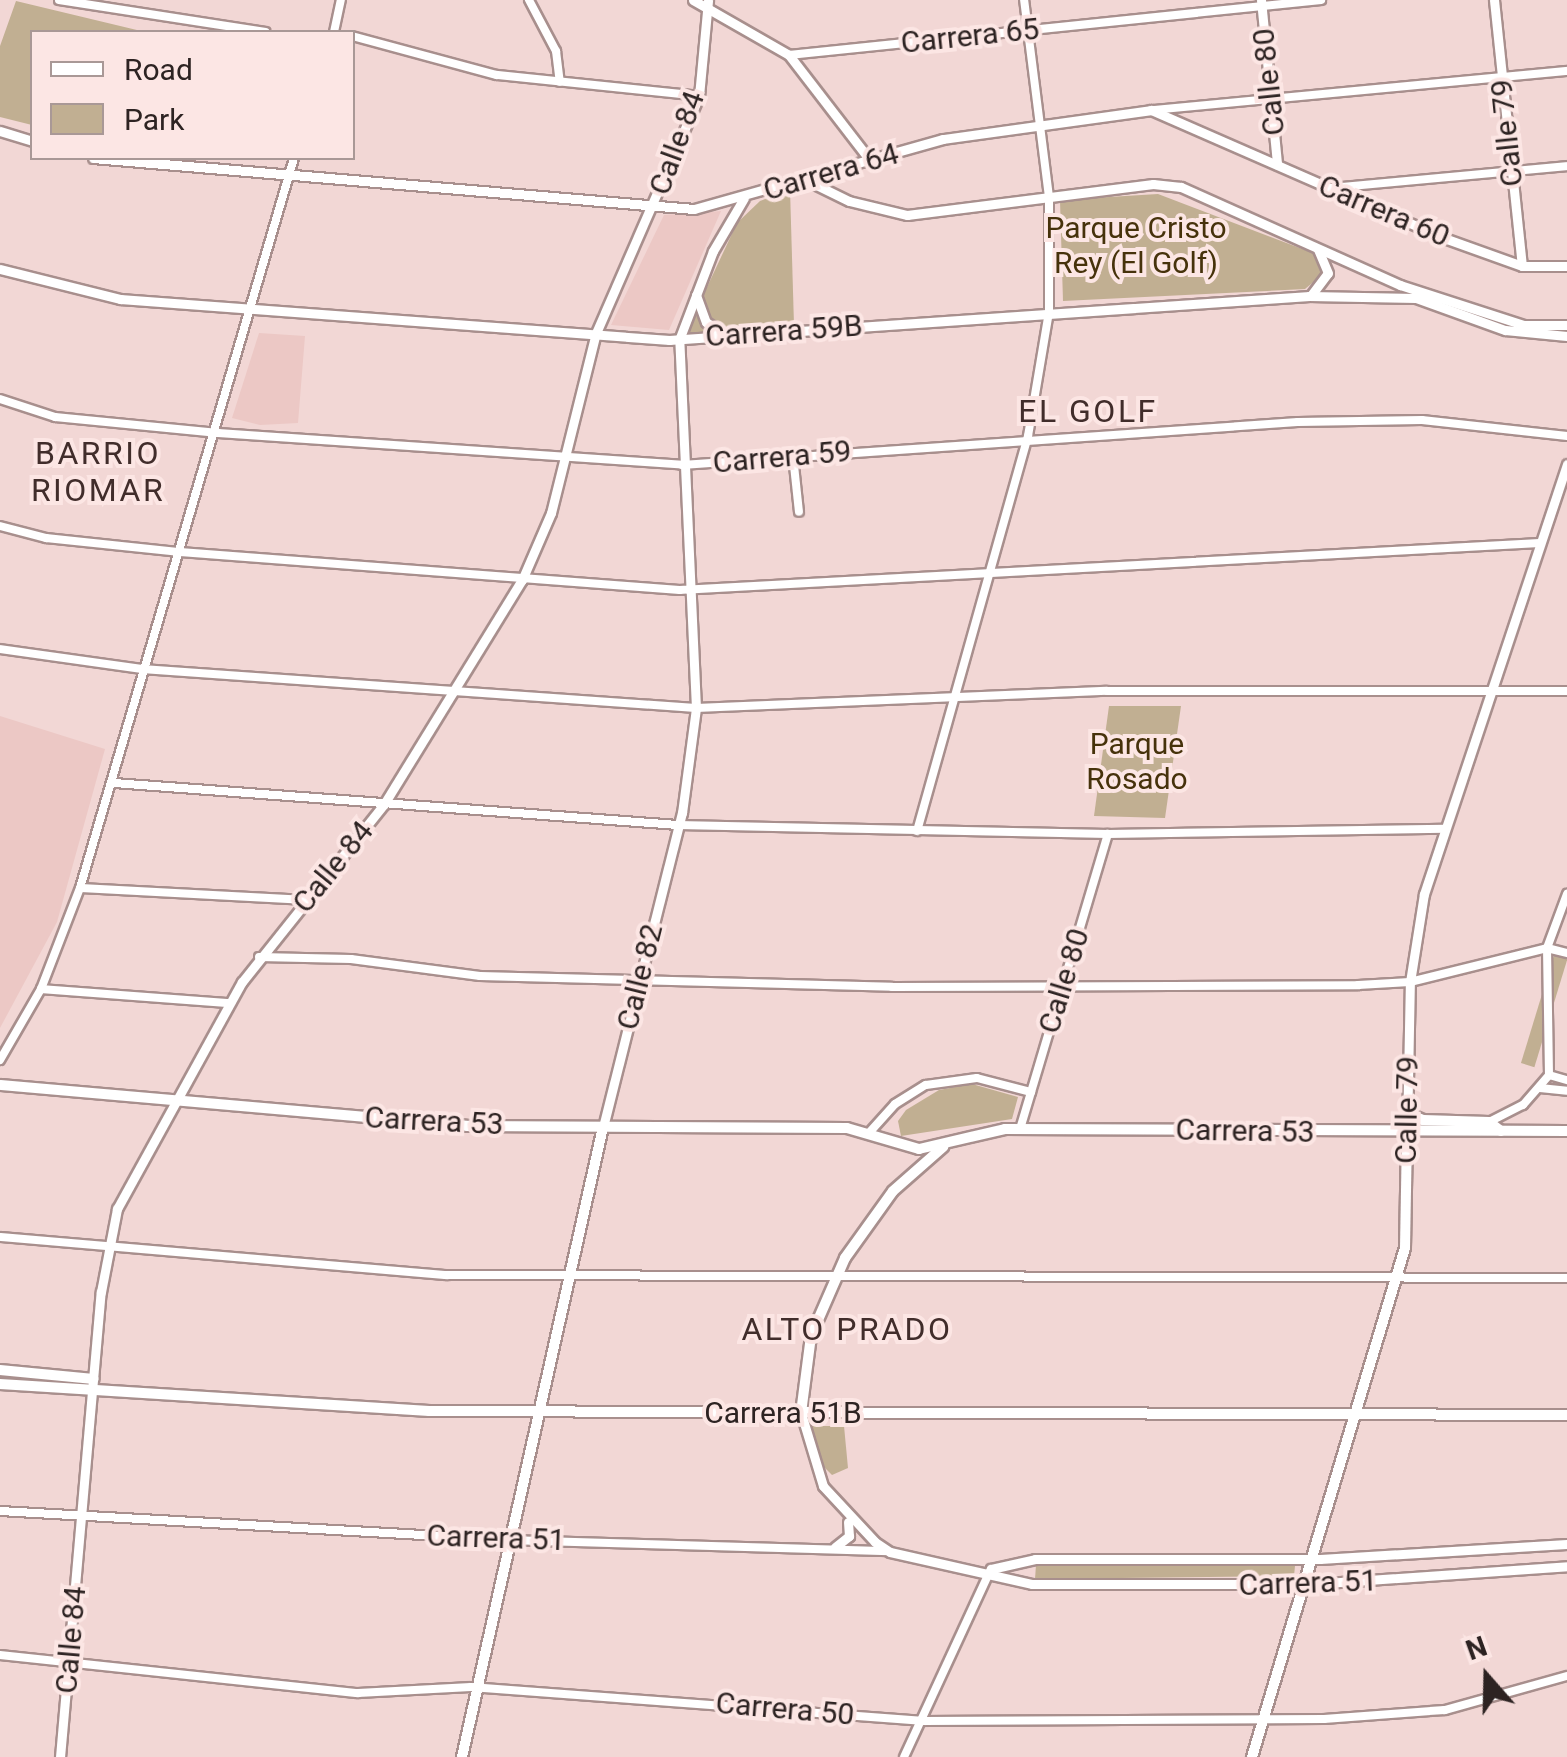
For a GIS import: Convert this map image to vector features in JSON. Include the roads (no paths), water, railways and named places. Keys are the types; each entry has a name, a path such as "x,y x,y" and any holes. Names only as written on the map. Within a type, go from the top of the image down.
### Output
{"main road":[{"name":"Carrera 53","path":"0,1085 467,1126 830,1128 868,1134 904,1148 1020,1129 1567,1131"},
{"path":"1408,1113 1423,1120 1489,1122 1503,1133"},
{"path":"1470,1133 1489,1122"},
{"name":"Calle 82","path":"462,1757 603,1127"},
{"name":"Calle 79","path":"1252,1757 1404,1248 1407,1133"},
{"path":"801,1413 811,1336 837,1274 877,1209 948,1143"},
{"path":"0,1370 94,1379"},
{"name":"Carrera 51B","path":"0,1384 93,1392 540,1412 1354,1418 1567,1415"}],"street":[{"path":"59,0 253,30"},
{"path":"334,30 341,0"},
{"path":"528,0 556,51 560,82"},
{"path":"693,0 708,5 790,55 870,160"},
{"path":"917,831 1028,436 1050,312 1049,197 1024,0"},
{"name":"Carrera 65","path":"790,55 1261,3 1322,0"},
{"name":"Calle 79","path":"1494,0 1522,266"},
{"name":"Calle 80","path":"1261,3 1277,164"},
{"name":"Calle 84","path":"60,1757 107,1247 126,1186 259,956 384,804 522,580 566,459 596,333 699,96 708,5"},
{"path":"355,37 497,74 699,96"},
{"name":"Carrera 64","path":"116,160 694,209 870,160 1039,123 1567,71"},
{"name":"Carrera 60","path":"1151,110 1522,266 1567,266"},
{"path":"0,131 30,140"},
{"path":"0,1060 41,990 80,888 114,783 142,669 218,433 293,160"},
{"path":"1330,188 1567,166"},
{"name":"Carrera 59B","path":"804,179 892,214 1153,184 1181,187 1400,285 1523,334 1567,336"},
{"name":"Calle 82","path":"603,1127 678,824 696,708 679,340 696,292 744,198"},
{"path":"1310,296 1328,272 1317,249"},
{"name":"Carrera 59B","path":"0,269 120,299 679,340 1310,296 1416,298 1524,325 1567,325"},
{"path":"696,292 706,322 726,335"},
{"name":"Carrera 59","path":"0,399 55,417 218,433 682,465 1028,436 1422,420 1567,436"},
{"path":"794,456 799,512"},
{"name":"Calle 79","path":"1407,1133 1410,982 1424,894 1567,464"},
{"path":"0,526 46,538 180,552 522,580 690,589 1540,543"},
{"path":"0,649 142,669 696,708 1107,692 1567,692"},
{"path":"114,783 678,824 1108,834 1445,828"},
{"name":"Calle 80","path":"1020,1129 1108,834"},
{"path":"80,888 308,900"},
{"path":"1489,1122 1540,1088 1548,1074 1547,948 1567,894"},
{"path":"259,956 351,959 480,976 1063,984 1410,982 1547,948 1567,954"},
{"path":"41,990 229,1002"},
{"path":"1548,1074 1567,1080"},
{"path":"868,1134 895,1104 926,1085 978,1078 1031,1092"},
{"path":"1540,1088 1567,1091"},
{"path":"3,1237 446,1275 1567,1278"},
{"path":"801,1413 816,1474 847,1519 890,1552"},
{"name":"Carrera 51","path":"0,1511 511,1540 835,1548 890,1552 991,1569 1032,1584 1304,1585 1567,1566"},
{"path":"835,1548 849,1536 847,1519"},
{"name":"Carrera 51","path":"991,1569 1036,1560 1412,1556 1567,1544"},
{"path":"1498,1573 1500,1550"},
{"path":"1410,1580 1412,1556"},
{"path":"1158,1559 1158,1585"},
{"path":"1032,1584 1024,1570 1036,1560"},
{"path":"904,1757 924,1721 991,1569"},
{"name":"Carrera 50","path":"0,1655 358,1693 478,1687 924,1721 1263,1720 1445,1710 1567,1676"}],"district":[{"name":"EL GOLF","path":"1088,411"},
{"name":"BARRIO RIOMAR","path":"98,472"},
{"name":"ALTO PRADO","path":"847,1329"}],"park label":[{"name":"Parque Cristo Rey (El Golf)","path":"1136,245"},
{"name":"Parque Rosado","path":"1137,761"}]}
